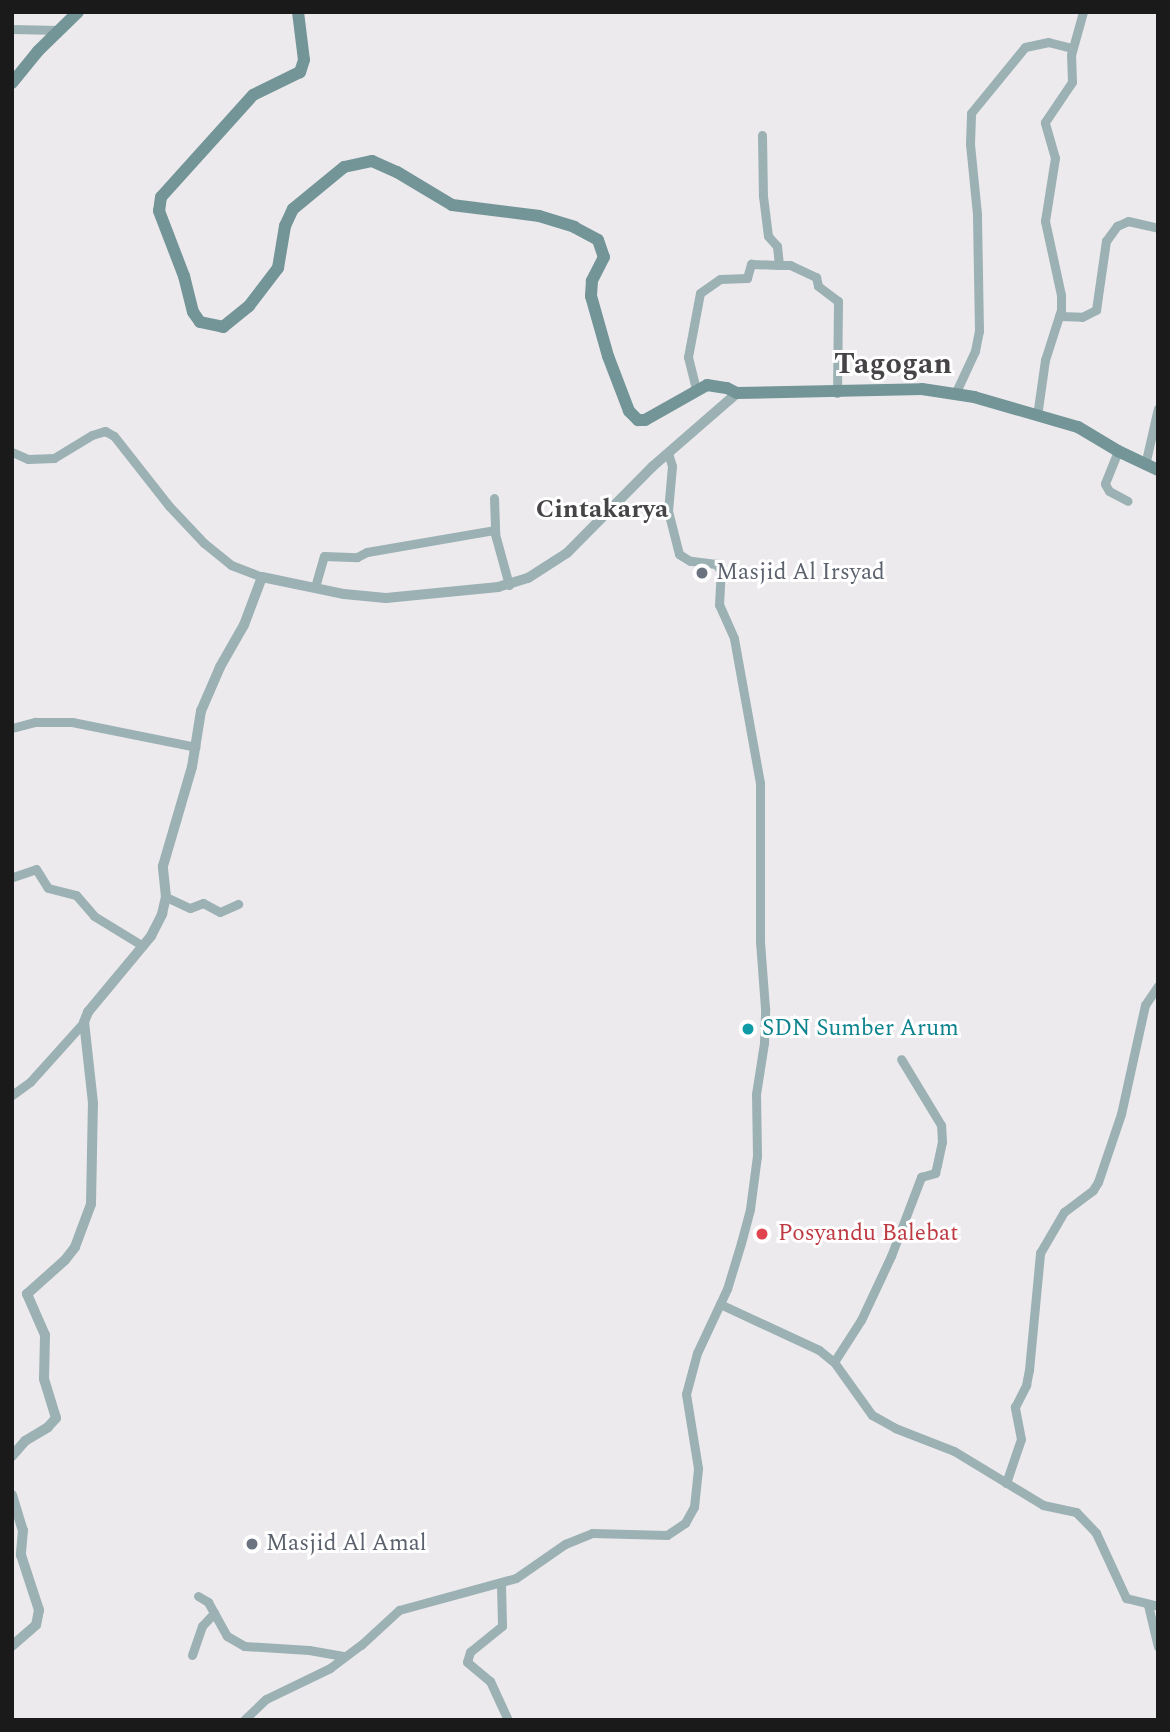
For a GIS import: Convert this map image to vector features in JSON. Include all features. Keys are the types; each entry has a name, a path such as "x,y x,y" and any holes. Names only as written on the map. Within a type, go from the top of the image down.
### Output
{"main road":[{"path":"12,83 78,12"},
{"path":"298,12 304,60 300,72 253,95 161,197 159,211 196,318 216,327 223,327 242,313 275,275 281,260 285,226 293,209 344,167 372,161 390,168 452,205 539,216 598,240 604,253 592,281 591,296 608,356 631,417 645,420 696,389 716,385 737,393 837,393 905,389 955,394 1079,427 1118,451 1152,467"}],"street":[{"path":"1037,416 1045,360 1059,316 1059,274 1045,221 1055,158 1045,122 1072,82 1072,48 1081,29 1083,12"},
{"path":"12,29 59,30"},
{"path":"955,394 975,351 979,331 971,113 1025,47 1048,41 1072,48"},
{"path":"762,135 763,192 768,236 777,246 779,265"},
{"path":"1059,316 1082,317 1096,310 1106,241 1117,226 1128,221 1158,228"},
{"path":"696,389 688,357 700,293 720,279 747,278 751,264 790,265 816,277 818,286 838,301 837,393"},
{"path":"12,453 28,459 54,458 92,435 105,431 114,436 169,506 204,543 231,565 262,577 367,597 394,598 509,584 528,578 567,553 668,453 737,393"},
{"path":"1152,467 1158,408"},
{"path":"1118,451 1105,484 1109,491 1128,501"},
{"path":"244,1720 265,1699 330,1668 361,1645 399,1610 501,1584 516,1578 565,1544 592,1533 657,1536 677,1531 691,1516 696,1498 698,1468 686,1394 697,1353 720,1304 750,1209 757,1156 756,1094 761,1075 765,1009 759,914 760,783 734,638 719,605 721,571 716,564 690,561 679,554 668,511 672,473 668,453"},
{"path":"494,498 495,530 509,584"},
{"path":"315,587 324,556 357,558 367,552 495,530"},
{"path":"12,1095 30,1082 84,1021 88,1012 143,946 162,914 166,897 163,866 196,747 204,701 244,625 262,577"},
{"path":"12,728 35,722 72,722 196,747"},
{"path":"13,877 36,869 48,888 76,895 94,916 143,946"},
{"path":"166,897 190,908 203,903 220,912 238,904"},
{"path":"1006,1483 1021,1439 1014,1407 1028,1378 1040,1253 1064,1212 1093,1190 1098,1182 1121,1114 1145,1005 1158,986"},
{"path":"12,1455 25,1441 48,1427 56,1418 44,1379 45,1335 27,1294 65,1260 75,1247 91,1204 93,1103 84,1021"},
{"path":"834,1362 861,1320 891,1256 921,1177 936,1173 942,1128 901,1059"},
{"path":"720,1304 764,1327 804,1343 834,1362 872,1415 895,1428 954,1451 1043,1505 1076,1512 1096,1533 1126,1598 1153,1606 1157,1640"},
{"path":"12,1495 23,1530 16,1546 35,1594 39,1615 33,1629 12,1646"},
{"path":"501,1584 502,1626 470,1652 467,1662 490,1681 508,1720"},
{"path":"198,1596 208,1602 227,1636 244,1646 309,1650 344,1656"},
{"path":"192,1655 202,1626 214,1613"}],"place":[{"name":"Masjid Al Irsyad","path":"702,573"},
{"name":"SDN Sumber Arum","path":"748,1029"},
{"name":"Posyandu Balebat","path":"762,1234"},
{"name":"Masjid Al Amal","path":"252,1544"}],"district":[{"name":"Tagogan","path":"893,364"},
{"name":"Cintakarya","path":"602,510"}]}
